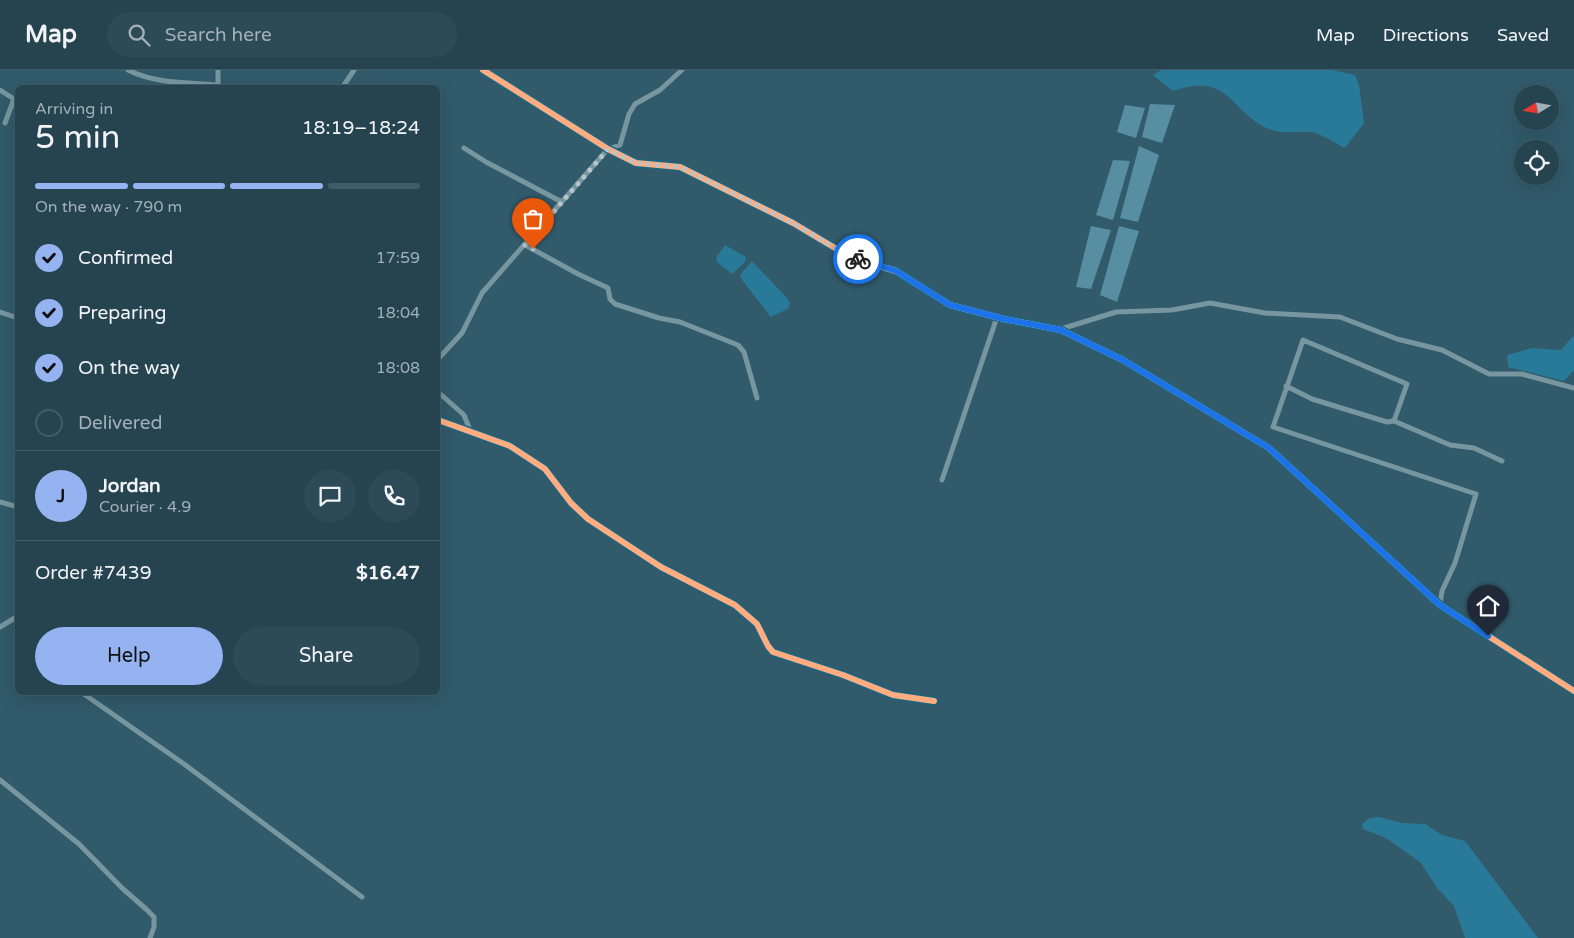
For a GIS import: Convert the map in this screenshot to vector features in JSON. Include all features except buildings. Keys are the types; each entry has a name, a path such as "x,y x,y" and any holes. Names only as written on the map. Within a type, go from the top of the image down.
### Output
{"street":[{"path":"128,70 139,76 162,82 204,85"},
{"path":"218,70 218,85"},
{"path":"344,85 354,70"},
{"path":"483,70 608,149 636,163 680,167 793,223 840,251 868,263 896,271 950,305 1061,330 1123,360 1269,448 1440,605 1574,691"},
{"path":"440,357 462,333 482,293 608,149 620,146 629,114 636,104 660,90 682,70"},
{"path":"0,90 14,99 5,123"},
{"path":"464,148 486,162 562,202"},
{"path":"525,245 588,279 604,284 608,288 610,299 615,304 659,318 680,322 738,345 744,352 757,398"},
{"path":"1061,330 1116,312 1172,310 1210,303 1265,313 1340,317 1397,340 1442,350 1489,374 1522,374 1574,388"},
{"path":"0,312 15,317"},
{"path":"942,480 997,317"},
{"path":"1394,421 1407,384 1303,340 1286,386 1274,427 1476,494 1455,563 1442,591 1440,605"},
{"path":"1286,386 1298,393 1340,408 1380,420 1394,421 1450,445 1474,448 1502,461"},
{"path":"440,394 464,415 471,433"},
{"path":"440,421 510,446 545,469 571,502 588,519 661,567 735,605 758,624 773,652 843,675 893,695 934,701"},
{"path":"0,502 15,506"},
{"path":"0,627 15,618"},
{"path":"85,695 184,764 362,897"},
{"path":"0,780 79,844 116,883 154,917 154,927 150,938"}],"shaded area":[{"path":"1161,70 1332,70 1355,75 1359,85 1364,123 1345,148 1314,133 1275,131 1260,125 1220,91 1208,87 1193,86 1173,91 1153,75"},
{"path":"1150,104 1175,105 1162,143 1142,137"},
{"path":"1125,105 1145,108 1136,138 1117,132"},
{"path":"1139,146 1159,155 1138,222 1120,218"},
{"path":"1113,160 1130,161 1113,220 1096,215"},
{"path":"1091,226 1111,230 1091,289 1076,287"},
{"path":"1119,226 1139,231 1117,302 1100,295"},
{"path":"725,245 746,257 745,262 732,274 717,262 716,258"},
{"path":"752,261 787,298 790,303 788,309 770,317 745,284 740,275"},
{"path":"1574,335 1574,370 1564,381 1508,367 1507,355 1532,348 1561,350"},
{"path":"1379,817 1402,823 1425,824 1442,835 1465,841 1538,938 1465,938 1454,906 1437,888 1421,863 1386,838 1363,829 1362,824 1370,818"}],"cycle path":[{"path":"483,70 608,149 636,163 680,167 793,223 840,251 869,263 896,271 950,305 1004,319 1061,330 1123,360 1269,448 1440,605 1574,691"},
{"path":"440,421 510,446 545,469 571,503 588,519 661,567 735,605 757,624 773,652 843,675 893,695 934,701"}],"way so far":[{"path":"533,249 525,245 608,149 636,163 680,167 793,223 840,251 858,259"}],"route":[{"path":"858,259 896,271 950,305 1004,319 1061,330 1123,360 1269,448 1440,605 1488,636"}]}
